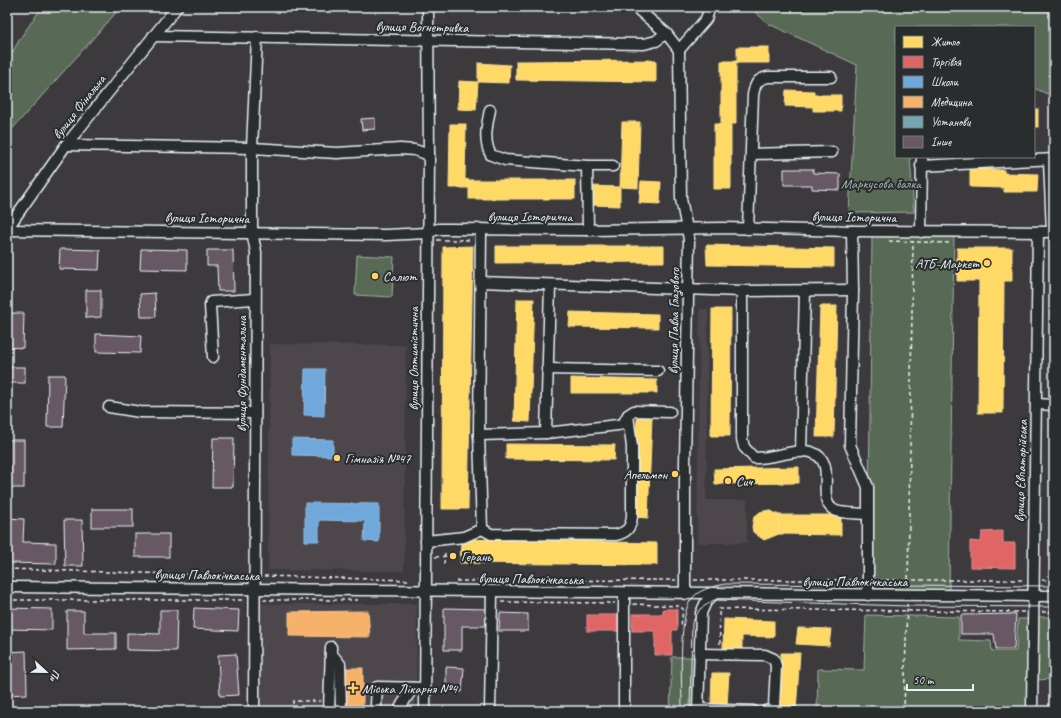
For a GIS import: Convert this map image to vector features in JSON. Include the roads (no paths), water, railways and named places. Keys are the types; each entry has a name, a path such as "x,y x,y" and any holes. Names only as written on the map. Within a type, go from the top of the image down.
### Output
{"street":[{"name":"вулиця Фінальна","path":"7,230 66,146 177,7"},
{"name":"вулиця Оптимістична","path":"425,711 427,233 429,155 428,7"},
{"path":"635,7 666,33 679,50 706,19 710,7"},
{"name":"вулиця Вогнетривка","path":"153,36 257,37 428,42 644,44 656,41 666,33"},
{"name":"вулиця Фундаментальна","path":"254,711 254,299 256,252 252,232 252,148 257,37"},
{"name":"вулиця Павла Глазового","path":"679,50 681,199 688,229 689,288 685,464 685,594"},
{"path":"748,229 754,90 756,84 760,79 768,77 831,77"},
{"path":"490,110 487,144 491,155 505,160 587,166 612,166"},
{"path":"66,146 252,148 337,153 400,149 415,150 429,155"},
{"path":"752,154 832,152"},
{"path":"917,232 922,161 1051,159 1053,232"},
{"path":"587,166 588,230"},
{"name":"вулиця Історична","path":"7,230 252,232 386,235 427,233 444,229 748,229 917,232 1053,232"},
{"path":"481,229 479,435 482,529"},
{"path":"852,231 853,290 850,445 868,487 868,595"},
{"name":"вулиця Євпаторійська","path":"1032,711 1032,580 1037,404 1038,232"},
{"path":"480,282 742,291 853,290"},
{"path":"546,433 550,285"},
{"path":"742,291 742,439 744,447 754,458 764,459 801,452 810,452 819,456 824,462 826,475 826,499 828,506 835,511 867,514"},
{"path":"801,452 805,291"},
{"path":"213,357 211,302 254,299"},
{"path":"547,369 658,371"},
{"path":"1037,404 1054,405"},
{"path":"109,407 140,412 255,413"},
{"path":"479,435 546,433 618,425 623,424 628,415 634,412 670,412"},
{"path":"482,529 491,534 616,535 624,533 632,523 632,453 628,415"},
{"path":"426,540 464,537 482,529"},
{"name":"вулиця Павлокічкаська","path":"7,587 426,591 492,597 624,599 685,594 1054,596"},
{"path":"713,595 706,602 701,613 698,710 753,711"},
{"path":"490,711 492,597"},
{"path":"624,599 624,711"},
{"path":"330,706 331,650 340,664 341,711"},
{"path":"699,654 765,655 774,659 776,666 774,706 772,709 766,711"},
{"path":"376,705 377,683 413,688 425,688"},
{"path":"401,711 402,706 413,688"}],"tram line":[{"path":"682,711 682,638 686,610 693,597 701,591 725,584 1054,586"},
{"path":"690,711 692,623 700,609 714,600 907,606 1054,607"}],"place":[{"name":"АТБ-Маркет","path":"987,263"},
{"name":"Салют","path":"375,276"},
{"name":"Гімназія №47","path":"337,458"},
{"name":"Апельмон","path":"675,474"},
{"name":"Сич","path":"728,481"},
{"name":"Герань","path":"453,556"},
{"name":"Міська Лікарня №4","path":"353,688"}],"park label":[{"name":"Маркусова балка","path":"881,183"}]}
